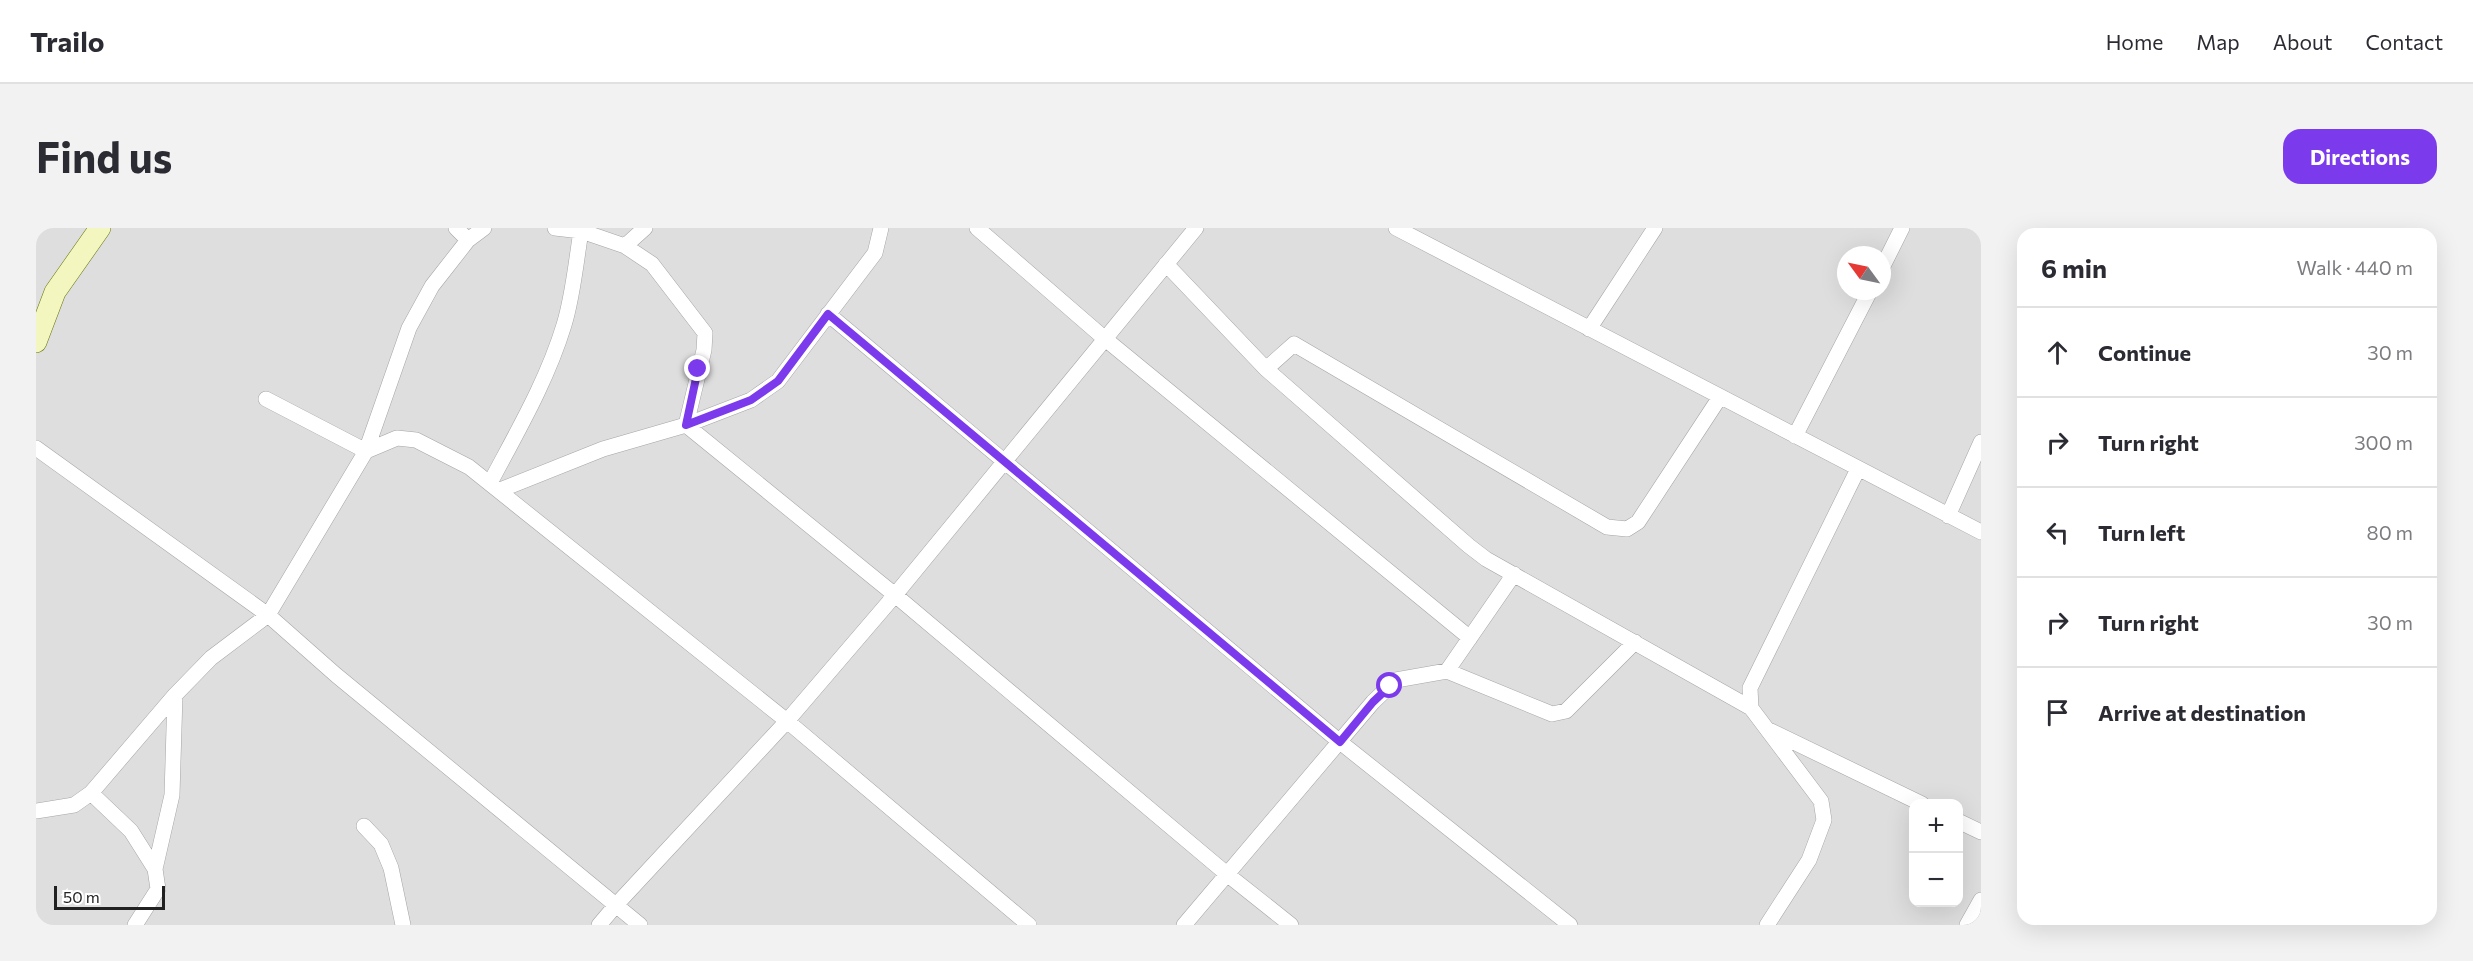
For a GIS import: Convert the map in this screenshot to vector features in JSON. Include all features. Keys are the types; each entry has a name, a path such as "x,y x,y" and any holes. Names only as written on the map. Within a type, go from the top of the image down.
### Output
{"main road":[{"path":"36,315 100,228"},
{"path":"36,342 54,292"}],"street":[{"path":"456,228 468,240"},
{"path":"36,811 74,805 91,793 175,695 211,658 268,615 366,451 409,328 432,286 468,240 484,228"},
{"path":"555,228 581,231 625,246 652,264 705,333 704,350 686,425"},
{"path":"625,246 645,228"},
{"path":"495,487 603,449 686,425 751,400 778,381 875,253 881,228"},
{"path":"976,228 1104,338 1470,638"},
{"path":"600,925 615,905 787,721 895,595 1196,228"},
{"path":"1396,228 1981,532"},
{"path":"1589,328 1655,228"},
{"path":"1891,250 1902,228"},
{"path":"495,487 565,323 581,231"},
{"path":"1166,264 1266,369 1469,546 1514,574 1751,708 1821,801 1824,820 1809,860 1767,925"},
{"path":"1795,436 1865,300"},
{"path":"828,314 1340,742 1570,925"},
{"path":"1266,369 1294,344 1607,527 1627,529 1638,522 1720,397"},
{"path":"266,399 366,451"},
{"path":"686,425 895,595 1228,875 1291,925"},
{"path":"366,451 397,438 416,440 469,467 787,721 1029,925"},
{"path":"1948,516 1981,442"},
{"path":"36,448 268,615 336,675 640,925"},
{"path":"1751,708 1750,688 1858,469"},
{"path":"1447,671 1514,574"},
{"path":"1184,925 1373,702 1396,680 1447,671 1552,714 1566,711 1635,642"},
{"path":"154,869 172,795 175,695"},
{"path":"1768,729 1912,799"},
{"path":"91,793 131,831 154,869 158,889 135,925"},
{"path":"1963,823 1981,832"},
{"path":"364,826 381,844 392,868 403,925"},
{"path":"1967,925 1981,900"}],"shaded area":[{"path":"36,228 1981,228 1981,925 36,925"}],"route":[{"path":"698,369 686,425 751,400 778,381 828,314 1340,742 1373,702 1390,686"}]}
